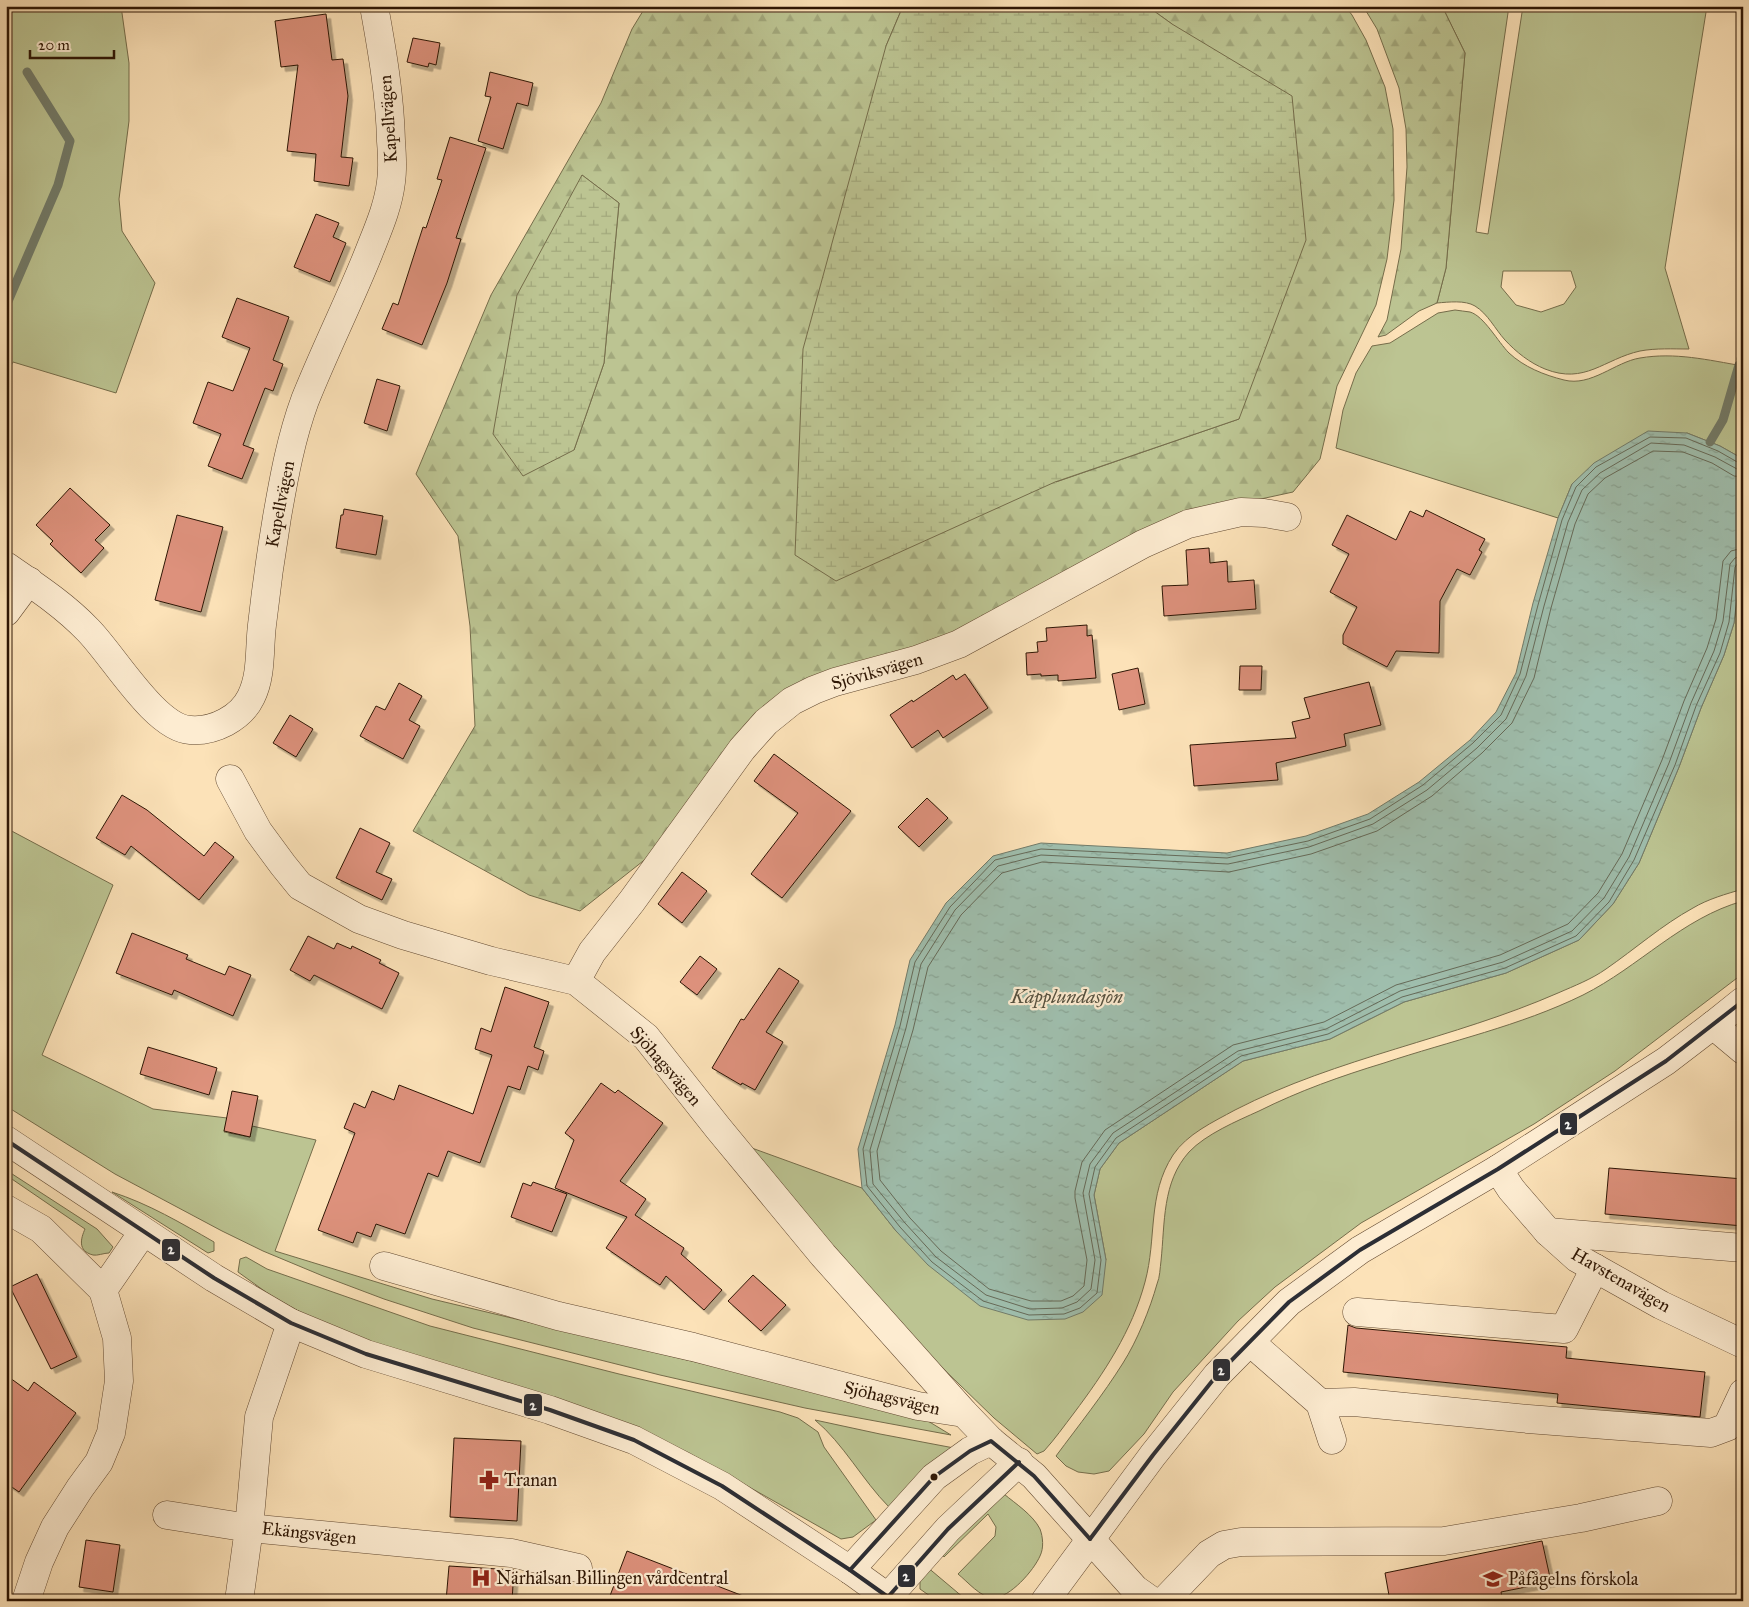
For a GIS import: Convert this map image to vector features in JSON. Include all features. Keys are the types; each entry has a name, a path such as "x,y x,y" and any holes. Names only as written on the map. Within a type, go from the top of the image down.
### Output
{"street":[{"name":"Kapellvägen","path":"6,566 54,599 89,631 144,698 170,724 190,730 216,727 237,715 250,699 257,676 270,559 288,458 305,402 384,213 391,180 389,108 374,6"},
{"name":"Sjöviksvägen","path":"576,981 592,952 632,901 742,749 766,722 792,701 835,682 916,660 959,644 1143,544 1188,524 1241,512 1264,513 1286,517"},
{"path":"6,612 29,581"},
{"name":"Sjöhagsvägen","path":"230,779 258,831 282,865 300,886 359,919 403,935 491,960 576,981 646,1037 718,1128 824,1255 964,1413 991,1441 1034,1476 1135,1589 1152,1601"},
{"path":"1045,1601 1153,1455 1218,1375 1288,1302 1360,1250 1498,1169 1666,1061 1743,1001"},
{"path":"1714,1025 1743,1050"},
{"path":"6,1140 214,1278 291,1323 366,1354 550,1410 634,1440 722,1486 891,1599 948,1529 1019,1462"},
{"name":"Havstenavägen","path":"1498,1169 1511,1190 1548,1232 1577,1258 1661,1305 1743,1344"},
{"path":"6,1209 41,1229 103,1290 117,1338 119,1382 112,1433 99,1462 55,1527 39,1562 26,1601"},
{"path":"103,1290 143,1232"},
{"path":"1548,1232 1743,1248"},
{"name":"Sjöhagsvägen","path":"384,1266 558,1316 694,1347 918,1406 964,1413"},
{"path":"1357,1312 1564,1329 1595,1268"},
{"name":"Ekängsvägen","path":"291,1323 259,1417 249,1528 511,1553 578,1568"},
{"path":"1250,1342 1320,1403 1332,1440"},
{"path":"1320,1403 1354,1402 1711,1434 1727,1427 1743,1392"},
{"path":"850,1570 934,1476 970,1451 991,1441"},
{"path":"1164,1601 1209,1554 1224,1545 1241,1542 1444,1541 1580,1518 1658,1501"},
{"path":"167,1515 249,1528 239,1601"}],"green space":[{"path":"6,6 121,6 129,63 129,121 119,199 122,231 155,283 116,393 13,362 6,375"},
{"path":"646,6 903,6 886,46 1056,482 1239,419 1172,24 1147,6 1345,6 1366,40 1385,87 1393,129 1394,200 1387,259 1376,305 1337,386 1320,459 1293,492 1215,509 944,642 812,681 657,850 580,911 529,895 413,831 475,726 470,626 458,536 416,474 491,295 601,103 632,29","holes":["582,175 619,203 604,363 574,450"]},
{"path":"903,6 1147,6 1172,24 1292,96 1306,240 1239,419 1055,482 836,581 795,555 803,349 886,46"},
{"path":"1363,6 1442,6 1465,53 1446,268 1437,303 1419,311 1386,335 1378,337 1387,320 1401,249 1407,167 1406,129 1399,88 1377,29"},
{"path":"1442,6 1509,6 1476,232 1488,234 1523,6 1707,6 1665,268 1689,349 1640,351 1583,372 1572,374 1559,373 1539,367 1519,353 1505,340 1484,313 1475,306 1462,302 1437,303 1446,268 1465,53","holes":["1503,271 1571,271 1576,287 1564,304 1541,312 1516,305 1501,287"]},
{"path":"582,175 619,203 604,363 574,450 523,476 493,434 517,295"},
{"path":"1455,310 1475,314 1491,330 1509,353 1521,362 1542,373 1564,380 1584,380 1631,360 1653,356 1679,356 1743,366 1743,459 1720,446 1687,433 1572,484 1558,518 1336,448 1343,410 1356,373 1372,346 1390,343 1438,313"},
{"path":"1743,546 1743,889 1711,899 1693,908 1659,929 1601,973 1577,985 1478,1023 1314,1076 1235,1110 1193,1135 1173,1155 1159,1186 1149,1266 1133,1318 1116,1351 1096,1383 1044,1451 1037,1454 994,1418 925,1351 738,1143 862,1188 896,1231 1106,1260 1094,1195 1100,1169 1119,1143 1243,1061 1330,1039 1404,1002 1506,973 1579,940 1613,904 1639,863 1724,655 1734,623"},
{"path":"6,828 113,885 42,1055 153,1109 227,1118 224,1132 250,1137 252,1126 316,1140 275,1251 432,1299 918,1415 951,1435 805,1408 660,1375 473,1328 384,1299 263,1251 222,1231 115,1174 6,1106"},
{"path":"1743,901 1743,973 1741,975 1615,1071 1534,1124 1361,1223 1275,1287 1238,1321 1173,1392 1144,1434 1109,1471 1094,1474 1078,1472 1066,1466 1056,1456 1115,1375 1138,1335 1159,1278 1164,1218 1169,1190 1180,1164 1196,1145 1232,1124 1320,1084 1535,1016 1559,1006 1603,984 1700,919"},
{"path":"6,1170 97,1229 113,1247 109,1253 95,1255 84,1251 82,1236 85,1229 6,1175"},
{"path":"112,1192 152,1208 214,1242 214,1251 208,1253"},
{"path":"246,1257 267,1269 430,1326 798,1418 818,1432 824,1447 876,1520 853,1537 841,1539 689,1453 618,1420 357,1338 309,1317 270,1295 238,1272 240,1259"},
{"path":"815,1420 954,1448 889,1507 870,1486 835,1440"},
{"path":"1004,1494 1024,1510 1037,1524 1041,1532 1043,1546 1037,1562 1021,1582 1000,1597 993,1598 983,1595 958,1574 995,1536 996,1527 988,1514 944,1557 940,1551"},
{"path":"926,1566 964,1598 962,1601 937,1601 920,1589 920,1580"}],"water":[{"name":"Käpplundasjön","path":"1648,431 1687,433 1720,446 1743,459 1743,546 1734,623 1724,655 1639,863 1613,904 1579,940 1506,973 1404,1002 1330,1039 1243,1061 1119,1143 1100,1169 1094,1195 1106,1260 1102,1295 1083,1312 1065,1319 1028,1320 980,1306 928,1265 896,1231 862,1188 858,1149 895,1025 910,960 946,903 993,856 1041,843 1227,853 1306,836 1368,814 1419,782 1470,740 1496,712 1516,673 1533,603 1558,518 1572,484 1594,463"}],"building":[{"path":"326,14 332,60 343,59 348,96 341,157 353,158 349,186 314,181 316,154 287,151 298,65 281,67 275,21"},
{"path":"413,38 440,43 436,65 429,63 428,67 407,62"},
{"path":"490,72 533,83 528,106 517,103 503,149 478,141 491,97 485,96"},
{"path":"450,137 486,148 456,238 461,239 447,283 422,345 382,329 393,303 398,305 423,227 426,228 442,180 437,179"},
{"path":"316,214 339,223 333,237 346,243 330,282 294,267"},
{"path":"237,298 289,317 273,360 283,364 273,391 265,388 243,445 254,449 242,479 208,466 221,434 193,423 208,382 233,391 250,348 222,337"},
{"path":"377,379 400,386 387,431 364,423"},
{"path":"70,488 110,525 95,540 104,548 81,573 50,544 53,541 36,525"},
{"path":"344,509 383,516 376,555 336,548 341,515 343,515"},
{"path":"1426,510 1485,539 1479,550 1482,552 1470,575 1457,569 1440,601 1439,653 1396,651 1387,667 1343,644 1343,635 1357,607 1330,592 1349,554 1332,545 1347,515 1396,540 1410,511 1423,517"},
{"path":"177,515 223,527 201,612 155,600"},
{"path":"1209,548 1210,563 1227,561 1228,582 1254,580 1256,609 1164,616 1162,586 1188,585 1186,550"},
{"path":"1087,625 1087,636 1092,635 1096,678 1058,681 1058,675 1027,675 1026,653 1038,652 1037,642 1047,641 1046,628"},
{"path":"1240,666 1262,666 1261,690 1239,690"},
{"path":"1138,668 1145,704 1119,710 1112,674"},
{"path":"965,674 988,708 943,738 938,730 912,748 890,715 953,675 956,680"},
{"path":"1369,682 1381,725 1344,734 1346,746 1276,763 1278,780 1194,786 1190,745 1296,738 1292,722 1310,718 1304,698"},
{"path":"399,683 422,696 409,720 420,726 403,759 360,736 376,706 385,710"},
{"path":"290,715 313,729 296,757 273,743"},
{"path":"774,754 851,811 782,898 751,874 798,813 754,781"},
{"path":"122,795 147,810 204,856 215,842 234,857 199,900 131,846 125,855 96,838"},
{"path":"927,798 948,818 919,847 898,827"},
{"path":"360,828 390,843 376,872 392,879 382,900 336,878"},
{"path":"682,872 707,891 682,923 658,904"},
{"path":"132,933 188,955 186,959 225,975 229,966 251,975 233,1016 174,990 172,995 116,973"},
{"path":"308,936 334,949 337,943 351,949 352,946 381,960 379,963 399,973 382,1009 314,975 310,981 290,970"},
{"path":"700,956 717,969 697,995 680,982"},
{"path":"779,968 799,981 766,1032 783,1042 755,1090 742,1083 741,1085 712,1068 741,1019 744,1020"},
{"path":"505,987 549,1002 534,1047 544,1051 538,1070 528,1066 520,1090 508,1086 480,1163 448,1151 438,1177 428,1173 405,1234 376,1224 371,1237 357,1232 353,1243 318,1230 355,1133 344,1128 354,1103 365,1108 372,1091 394,1100 399,1085 473,1114 492,1055 475,1049 481,1028 491,1032"},
{"path":"148,1047 217,1068 209,1095 140,1074"},
{"path":"601,1083 615,1093 618,1090 663,1123 620,1181 646,1199 635,1215 684,1248 681,1254 722,1290 704,1310 666,1276 660,1285 606,1248 627,1217 555,1188 574,1140 565,1133"},
{"path":"232,1091 258,1096 250,1137 224,1131"},
{"path":"1609,1168 1743,1179 1743,1226 1605,1214"},
{"path":"533,1182 567,1194 552,1232 511,1217 523,1183 531,1186"},
{"path":"37,1274 77,1357 51,1369 10,1287"},
{"path":"753,1275 786,1305 761,1331 728,1301"},
{"path":"1348,1325 1356,1328 1567,1347 1566,1358 1705,1372 1700,1417 1557,1403 1558,1394 1343,1372"},
{"path":"6,1375 28,1391 34,1382 76,1413 19,1492 6,1483"},
{"path":"454,1438 521,1441 517,1521 450,1517"},
{"path":"86,1540 120,1545 113,1592 79,1587"},
{"path":"1542,1541 1551,1582 1501,1592 1503,1601 1390,1601 1385,1573"},
{"path":"627,1551 751,1599 751,1601 608,1601"},
{"path":"449,1566 514,1570 512,1601 446,1601"}],"waterway":[{"path":"6,306 58,185 70,141 27,72"},
{"path":"1741,359 1743,354"},
{"path":"1710,442 1723,420 1739,365"}],"transit line":[{"name":"2","path":"1090,1539 1153,1455 1217,1375 1289,1302 1360,1250 1498,1169 1666,1061 1743,1001"},
{"name":"2","path":"6,1140 214,1278 291,1323 366,1354 550,1410 634,1440 722,1486 888,1597 948,1529 1019,1462"},
{"name":"2","path":"850,1570 934,1477 970,1451 991,1441 1034,1476 1090,1539"}],"place":[{"name":"Tranan","path":"489,1480"},
{"name":"Närhälsan Billingen vårdcentral","path":"481,1578"},
{"name":"Påfågelns förskola","path":"1493,1579"}]}
